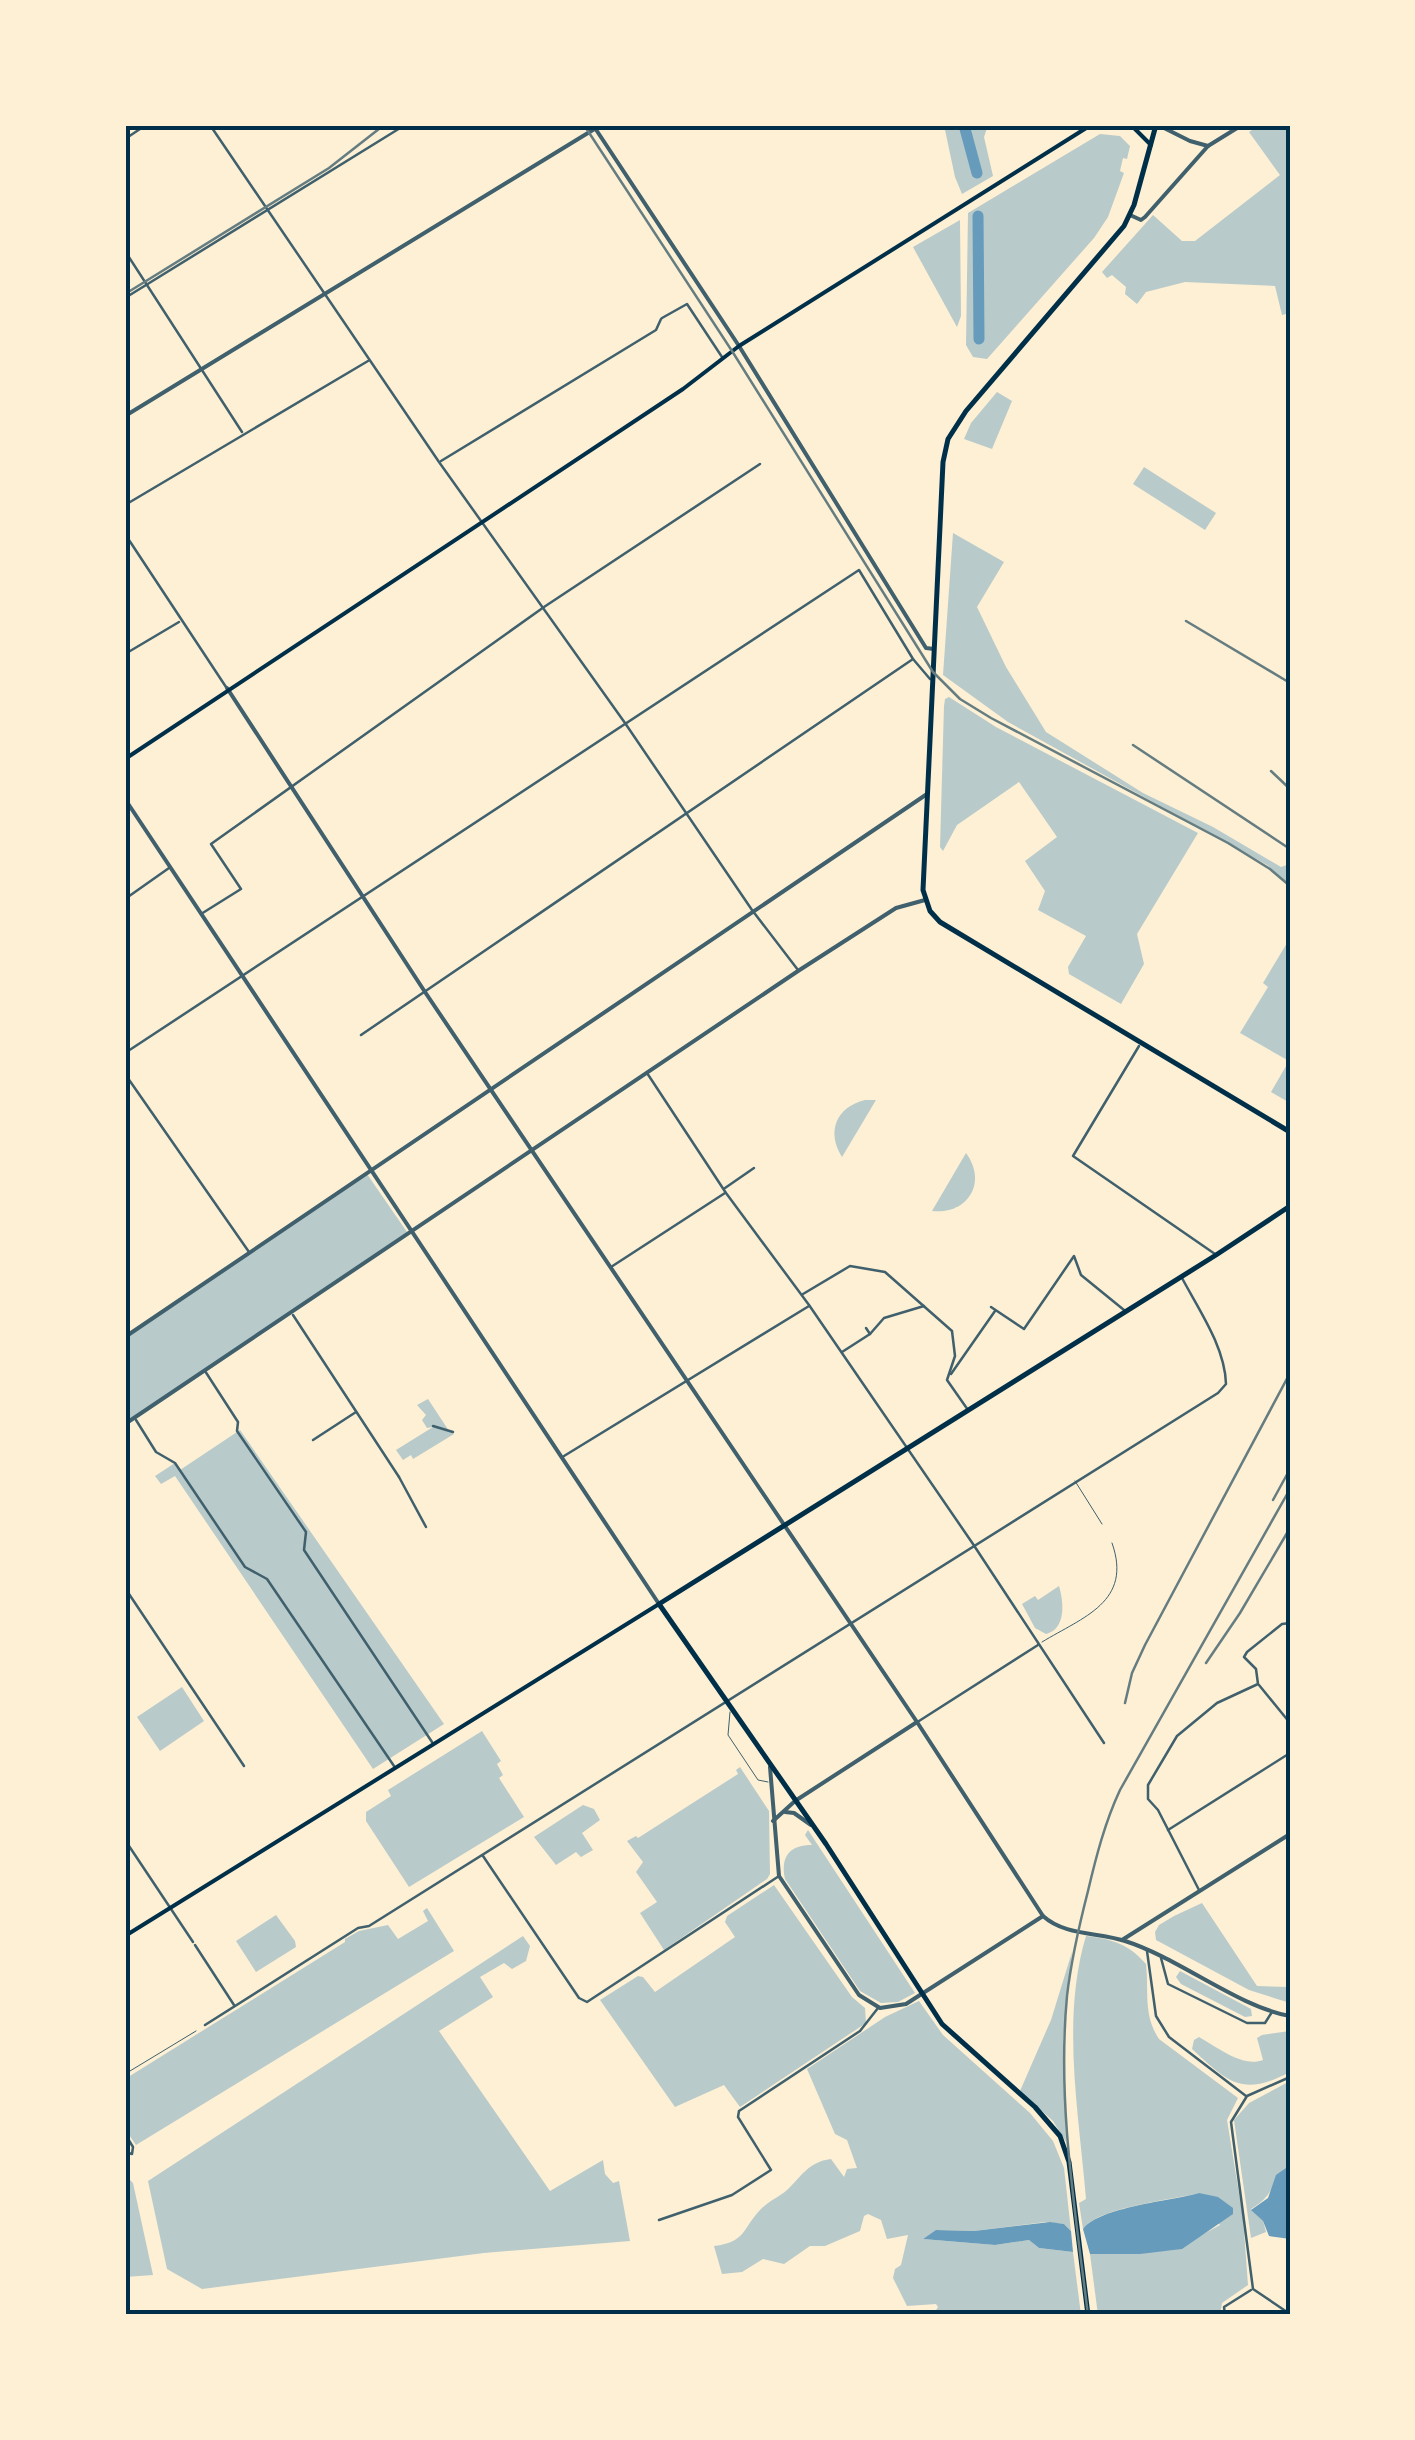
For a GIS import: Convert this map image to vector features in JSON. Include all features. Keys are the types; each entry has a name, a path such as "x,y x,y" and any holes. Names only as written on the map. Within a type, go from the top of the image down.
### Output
{"highway":[{"path":"1157,125 1130,214 1110,246 966,410 948,439 943,462 922,881 925,900 940,922 1290,1132"},
{"path":"1088,2315 1070,2162 1060,2136 1036,2107 948,2030 914,1985 814,1827 774,1780 770,1767 659,1604 1290,1206"}],"main road":[{"path":"125,759 739,346 1091,125"},
{"path":"1131,125 1151,145"},
{"path":"125,1936 659,1604"}],"street":[{"path":"125,139 146,125"},
{"path":"210,125 439,462 798,971"},
{"path":"125,298 405,125"},
{"path":"125,416 601,125"},
{"path":"1157,125 1208,146"},
{"path":"1130,214 1141,220 1145,217 1208,146 1242,125"},
{"path":"594,128 739,346 926,648 934,649"},
{"path":"125,251 242,433"},
{"path":"439,462 656,330 661,319 687,304 723,358"},
{"path":"125,505 369,360"},
{"path":"200,915 241,889 211,844 544,607 760,464"},
{"path":"125,534 425,992 917,1722 1043,1916 1053,1924 1147,1950 1273,2012 1290,2016"},
{"path":"125,1053 859,570 932,682"},
{"path":"125,654 180,622"},
{"path":"361,1034 914,659"},
{"path":"125,1327 127,1336 927,794"},
{"path":"125,799 659,1604"},
{"path":"125,899 170,867"},
{"path":"125,1424 798,971 896,908 925,900"},
{"path":"1142,1041 1073,1156 1216,1256"},
{"path":"647,1073 725,1191 802,1295 973,1544 1104,1743"},
{"path":"125,1074 250,1253"},
{"path":"611,1267 754,1168"},
{"path":"947,1380 994,1308 1024,1328 1074,1256 1081,1276 1126,1312"},
{"path":"802,1295 850,1266 886,1272 952,1331 955,1356 947,1380"},
{"path":"205,2024 482,1855 1218,1392 1226,1384 1226,1370 1182,1276"},
{"path":"563,1456 809,1305"},
{"path":"840,1352 870,1334 884,1318 924,1306"},
{"path":"291,1312 399,1476 426,1527"},
{"path":"866,1328 870,1334"},
{"path":"205,1371 238,1422 238,1431 306,1532 304,1550 433,1743"},
{"path":"947,1380 968,1411"},
{"path":"312,1440 356,1412"},
{"path":"134,1417 156,1452 174,1463 245,1566 267,1578 395,1767"},
{"path":"433,1426 453,1432"},
{"path":"125,1588 244,1766"},
{"path":"1290,1623 1282,1624 1244,1657 1256,1669 1258,1684 1290,1723"},
{"path":"772,1821 795,1801 1040,1644"},
{"path":"1199,1892 1146,1794 1157,1766 1177,1736 1217,1704 1258,1684"},
{"path":"1166,1831 1290,1753"},
{"path":"774,1780 772,1821 778,1876 864,2000 878,2007 900,2006 1043,1916"},
{"path":"780,1814 794,1813 814,1827"},
{"path":"1122,1940 1290,1834"},
{"path":"125,1840 234,2006"},
{"path":"482,1855 579,1998 587,2002 778,1876"},
{"path":"1147,1950 1156,2016 1169,2037 1247,2096"},
{"path":"1161,1956 1168,1984 1247,2023 1265,2024 1273,2012"},
{"path":"659,2220 732,2195 771,2170 738,2111 860,2031 878,2007"},
{"path":"1290,2077 1247,2096 1231,2122 1252,2289 1290,2314"},
{"path":"125,2134 133,2147 132,2154 125,2152"},
{"path":"1225,2315 1224,2307 1252,2289"}],"lane":[{"path":"1076,1480 1102,1524"},
{"path":"1040,1644 1107,1600 1118,1576 1112,1543"},
{"path":"730,1708 728,1735 758,1780 774,1780"},
{"path":"125,2074 196,2031"}],"shaded area":[{"path":"944,125 987,128 984,137 993,176 962,194 955,177"},
{"path":"1260,125 1290,125 1290,313 1282,315 1275,286 1185,282 1146,292 1137,304 1125,294 1126,287 1102,272 1153,215 1182,241 1195,241 1280,175 1249,132"},
{"path":"1100,134 1120,136 1130,146 1127,159 1123,158 1120,171 1124,173 1108,217 987,359 973,357 966,345 968,213"},
{"path":"960,220 961,316 957,327 913,247"},
{"path":"997,392 1012,401 992,449 964,439 971,423"},
{"path":"1144,467 1216,513 1205,530 1133,484"},
{"path":"953,533 1004,562 977,607 1006,667 1046,732 1143,793 1213,827 1281,867 1290,864 1290,885 1267,865 1008,722 943,675"},
{"path":"949,697 996,727 1198,833 1137,934 1144,964 1121,1004 1069,974 1068,967 1086,936 1038,910 1045,891 1025,861 1057,837 1019,782 957,825 943,851 940,847 944,706"},
{"path":"1290,938 1290,1103 1271,1092 1289,1061 1240,1033 1268,987 1263,983"},
{"path":"876,1100 842,1157 835,1139 837,1122 847,1108"},
{"path":"966,1153 975,1175 970,1195 955,1208 932,1211"},
{"path":"367,1174 407,1232 125,1423 125,1337"},
{"path":"428,1399 454,1434 413,1459 411,1455 403,1460 396,1450 433,1427 427,1428 422,1420 426,1415 417,1405"},
{"path":"240,1430 444,1724 373,1769 175,1476 161,1484 155,1476 175,1463 180,1470"},
{"path":"1059,1586 1060,1621 1046,1634 1035,1628 1022,1604 1035,1596 1038,1600"},
{"path":"182,1687 204,1721 160,1751 137,1717"},
{"path":"482,1731 501,1761 497,1764 503,1775 499,1778 524,1817 409,1887 366,1821 366,1812 391,1796 388,1790"},
{"path":"740,1767 769,1811 770,1874 664,1950 640,1913 657,1902 636,1872 643,1862 627,1841 638,1838 738,1774 736,1770"},
{"path":"583,1805 594,1809 600,1820 582,1833 593,1850 581,1857 576,1852 556,1865 534,1837"},
{"path":"808,1830 915,1993 898,2002 881,2003 860,1991 785,1879 784,1864 789,1853 812,1845 805,1835"},
{"path":"774,1885 852,1997 865,2008 866,2023 740,2107 724,2085 675,2107 600,2000 638,1976 655,1992 735,1937 725,1922 727,1916"},
{"path":"1202,1903 1257,1986 1290,1987 1290,2003 1249,1990 1156,1940 1159,1925"},
{"path":"427,1908 454,1951 136,2145 125,2129 125,2079 359,1931 388,1925 398,1939 428,1921 423,1911"},
{"path":"276,1915 296,1947 256,1972 236,1941"},
{"path":"523,1936 530,1946 526,1961 512,1969 504,1963 480,1977 493,1997 439,2031 550,2191 603,2160 605,2174 613,2183 619,2181 630,2241 484,2253 202,2289 167,2269 148,2181"},
{"path":"1086,1936 1119,1944 1140,1957 1146,1964 1149,2012 1159,2039 1238,2098 1227,2120 1243,2218 1248,2285 1222,2303 1220,2315 1098,2315 1090,2254 1174,2250 1220,2225 1199,2193 1119,2210 1091,2221 1083,2229 1079,2203 1086,2199 1073,2033 1074,2000"},
{"path":"1072,1952 1063,2038 1066,2142 1053,2121 1020,2091 1051,2020"},
{"path":"1180,1971 1251,2009 1252,2016 1245,2017 1181,1984 1176,1977"},
{"path":"919,2001 943,2035 1030,2113 1053,2141 1064,2168 1071,2231 1064,2224 1045,2222 974,2231 937,2230 923,2239 995,2245 1029,2240 1039,2248 1073,2252 1081,2315 933,2315 936,2304 907,2306 893,2278 895,2269 901,2265 908,2235 887,2239 881,2220 868,2214 860,2231 825,2246 810,2246 784,2264 763,2259 742,2272 722,2274 714,2246 738,2238 761,2209 811,2166 831,2159 844,2177 847,2169 857,2168 847,2140 835,2134 807,2069 885,2017"},
{"path":"1290,2031 1290,2072 1260,2084 1237,2083 1227,2078 1192,2049 1199,2037 1230,2055 1255,2062 1263,2060 1257,2038"},
{"path":"1290,2081 1290,2165 1278,2175 1266,2197 1251,2209 1263,2221 1266,2232 1251,2238 1234,2120 1249,2103"},
{"path":"125,2175 133,2183 153,2275 125,2277"}],"water":[{"path":"1290,2165 1290,2239 1269,2236 1263,2221 1251,2210 1268,2198 1276,2175"},
{"path":"1199,2193 1218,2197 1233,2208 1233,2214 1182,2249 1090,2254 1083,2229 1091,2221 1119,2210"},
{"path":"1050,2222 1064,2224 1071,2231 1073,2252 1039,2248 1029,2240 995,2245 923,2239 936,2230 974,2231"}],"waterway":[{"path":"964,125 977,173"},
{"path":"978,216 979,339"}],"railway":[{"path":"125,294 329,168 384,125"},
{"path":"584,125 732,351 933,672 960,699 991,718 1228,843 1290,886"},
{"path":"1186,621 1290,683"},
{"path":"1133,745 1290,849"},
{"path":"1271,771 1290,789"},
{"path":"1125,1703 1132,1673 1145,1645 1290,1373"},
{"path":"1273,1500 1290,1469"},
{"path":"1088,2315 1069,2156 1064,2076 1067,1996 1085,1904 1101,1840 1120,1790 1290,1489"},
{"path":"1206,1663 1290,1528"}]}
